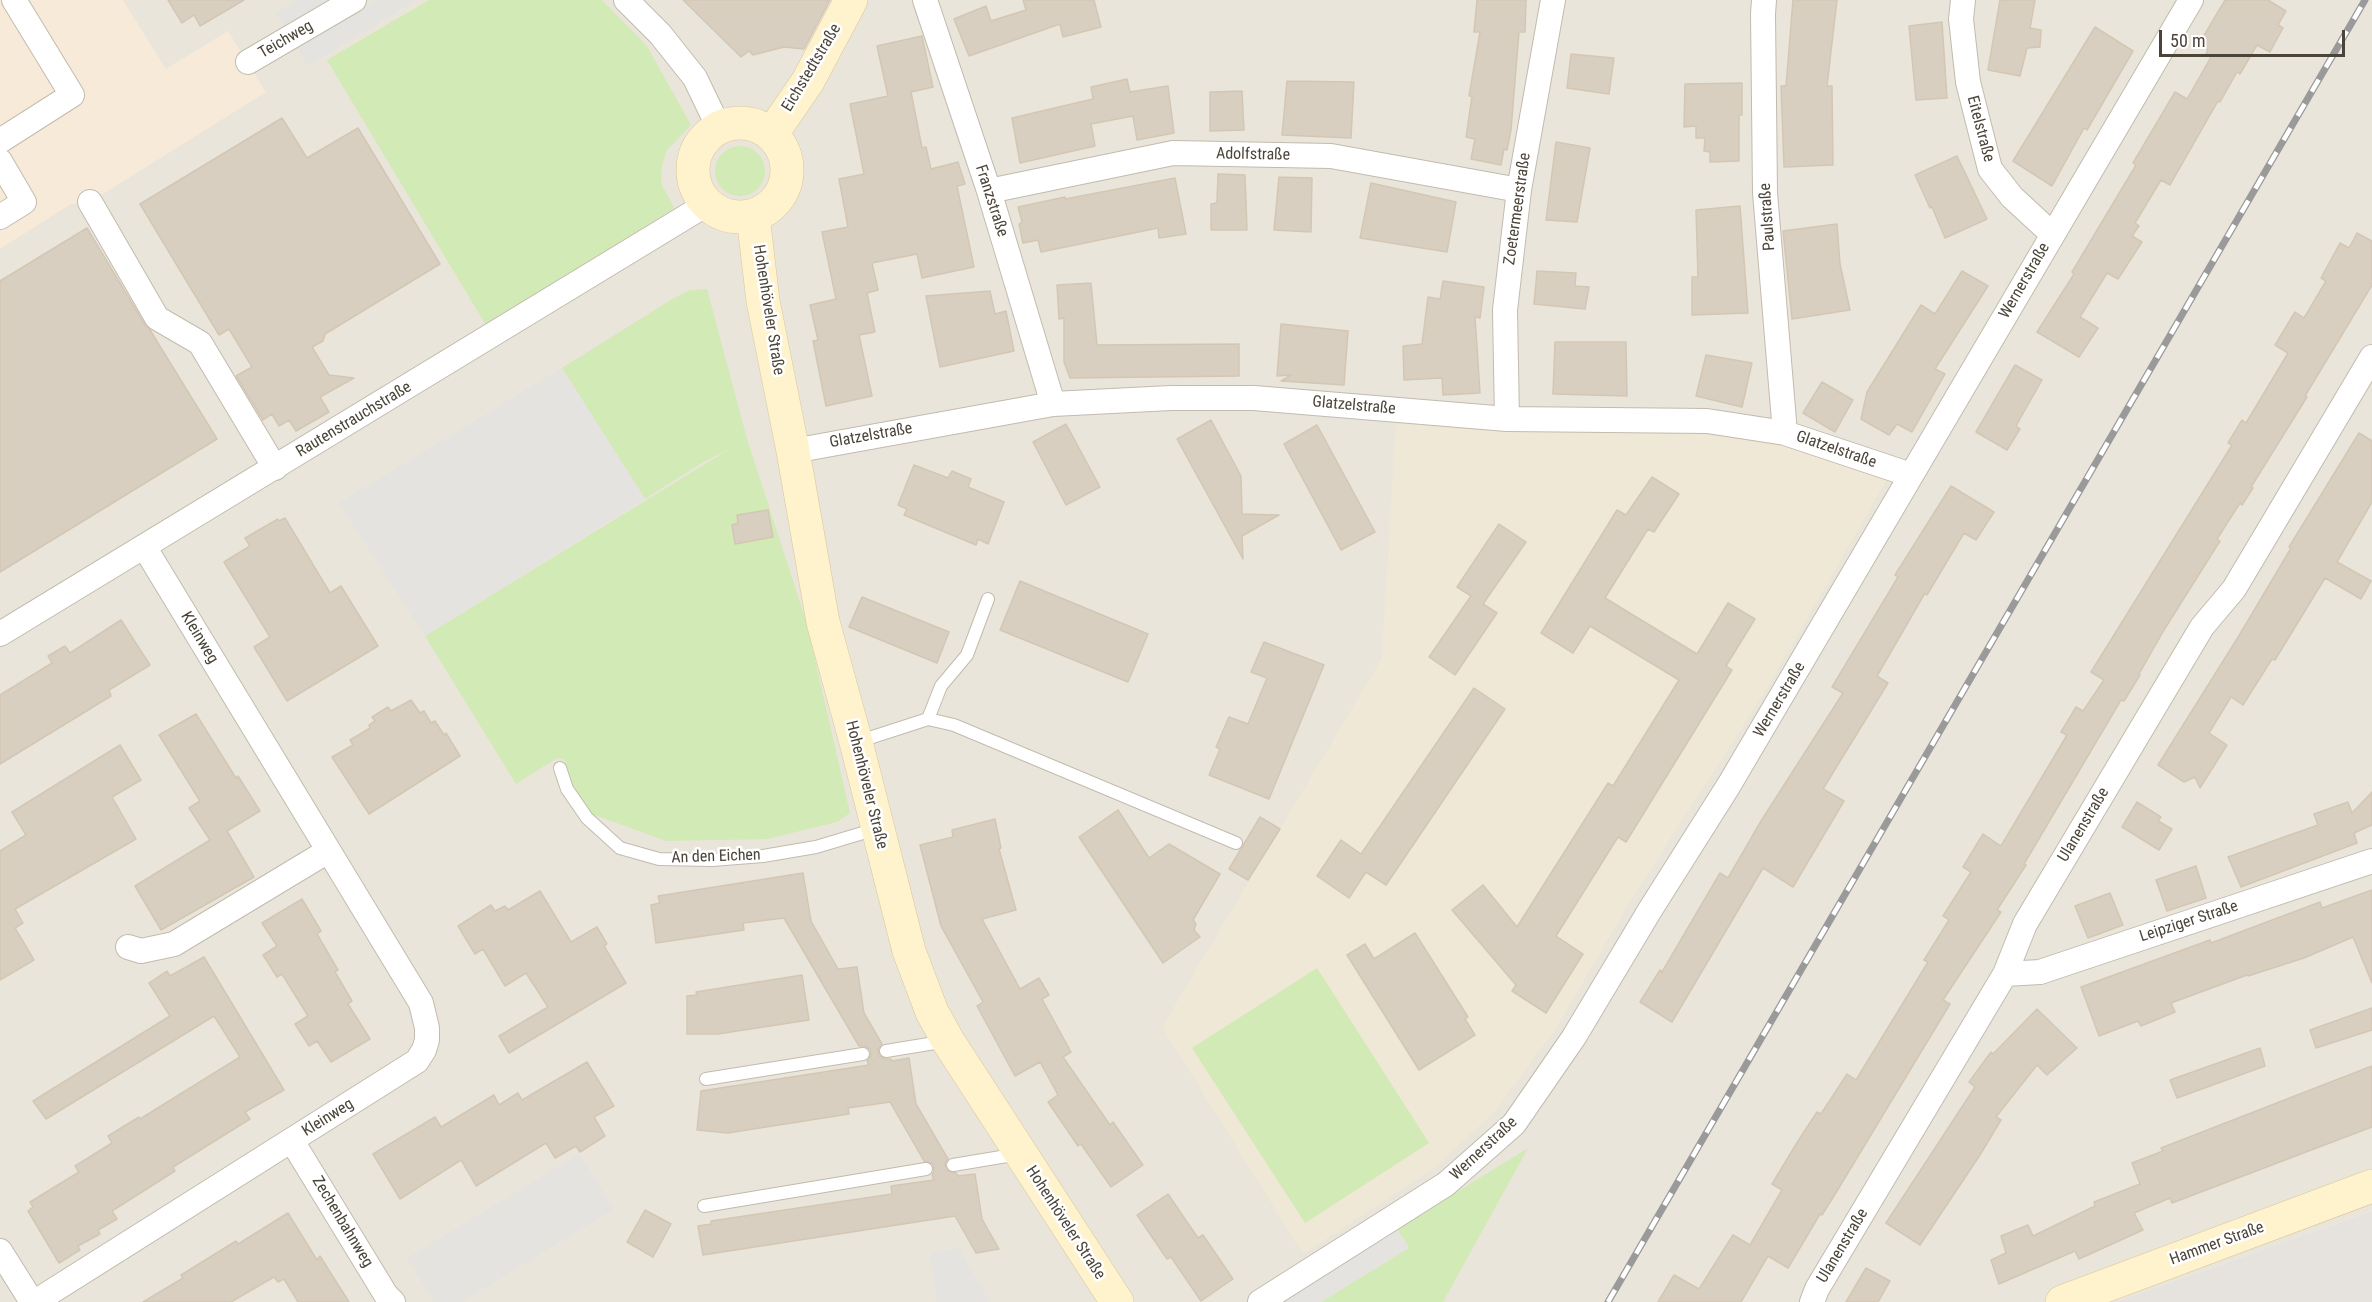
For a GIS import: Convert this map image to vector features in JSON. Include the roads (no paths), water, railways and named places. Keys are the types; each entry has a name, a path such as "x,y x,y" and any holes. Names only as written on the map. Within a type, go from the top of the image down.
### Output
{"street":[{"path":"0,141 72,95 14,0"},
{"name":"Teichweg","path":"248,62 354,0"},
{"path":"626,0 660,34 695,78 719,128"},
{"name":"Eichstedtstraße","path":"771,135 808,81 851,0"},
{"name":"Franzstraße","path":"925,0 989,191 1053,404"},
{"name":"Zoetermeerstraße","path":"1507,419 1505,309 1519,190 1553,0"},
{"name":"Paulstraße","path":"1764,0 1765,193 1785,433"},
{"name":"Eitelstraße","path":"1962,0 1961,19 1968,82 1990,169 2012,197 2052,234"},
{"name":"Wernerstraße","path":"1260,1302 1446,1184 1514,1124 1574,1037 1650,910 1729,785 2191,0"},
{"path":"732,124 760,127 771,135 781,146 786,159 786,180 777,200 766,210 753,216 728,217 707,204 698,192 693,178 693,163 698,149 707,137 719,128 732,124"},
{"name":"Adolfstraße","path":"989,191 1173,153 1331,156 1519,190"},
{"path":"0,161 24,202 0,217"},
{"path":"90,202 158,318 200,343 275,468"},
{"name":"Rautenstrauchstraße","path":"0,634 145,548 707,204"},
{"name":"Hohenhöveler Straße","path":"753,216 763,301 793,451 823,622 909,951 932,1012 948,1041 1112,1300"},
{"name":"Ulanenstraße","path":"1812,1302 1817,1289 2004,974 2025,924 2202,627 2234,589 2372,357"},
{"name":"Glatzelstraße","path":"793,451 1053,404 1170,398 1254,398 1507,419 1707,421 1785,433 1911,476"},
{"name":"Kleinweg","path":"34,1302 417,1062 427,1040 421,1003 145,548"},
{"path":"128,947 141,951 174,944 328,851"},
{"name":"Leipziger Straße","path":"2004,974 2040,972 2372,861"},
{"name":"Zechenbahnweg","path":"292,1141 386,1295 393,1302"},
{"name":"Hammer Straße","path":"2062,1302 2372,1186"},
{"path":"3,1263 34,1302"}],"lane":[{"path":"928,719 940,686 968,655 988,598"},
{"path":"856,742 928,719 954,725 1236,843"},
{"name":"An den Eichen","path":"560,768 567,789 587,818 620,848 659,859 712,860 763,856 816,847 877,829"},
{"path":"886,1051 948,1041"},
{"path":"706,1079 863,1054"},
{"path":"953,1165 1020,1153"},
{"path":"704,1206 926,1169"}],"railway":[{"path":"1608,1302 2365,0"}]}
